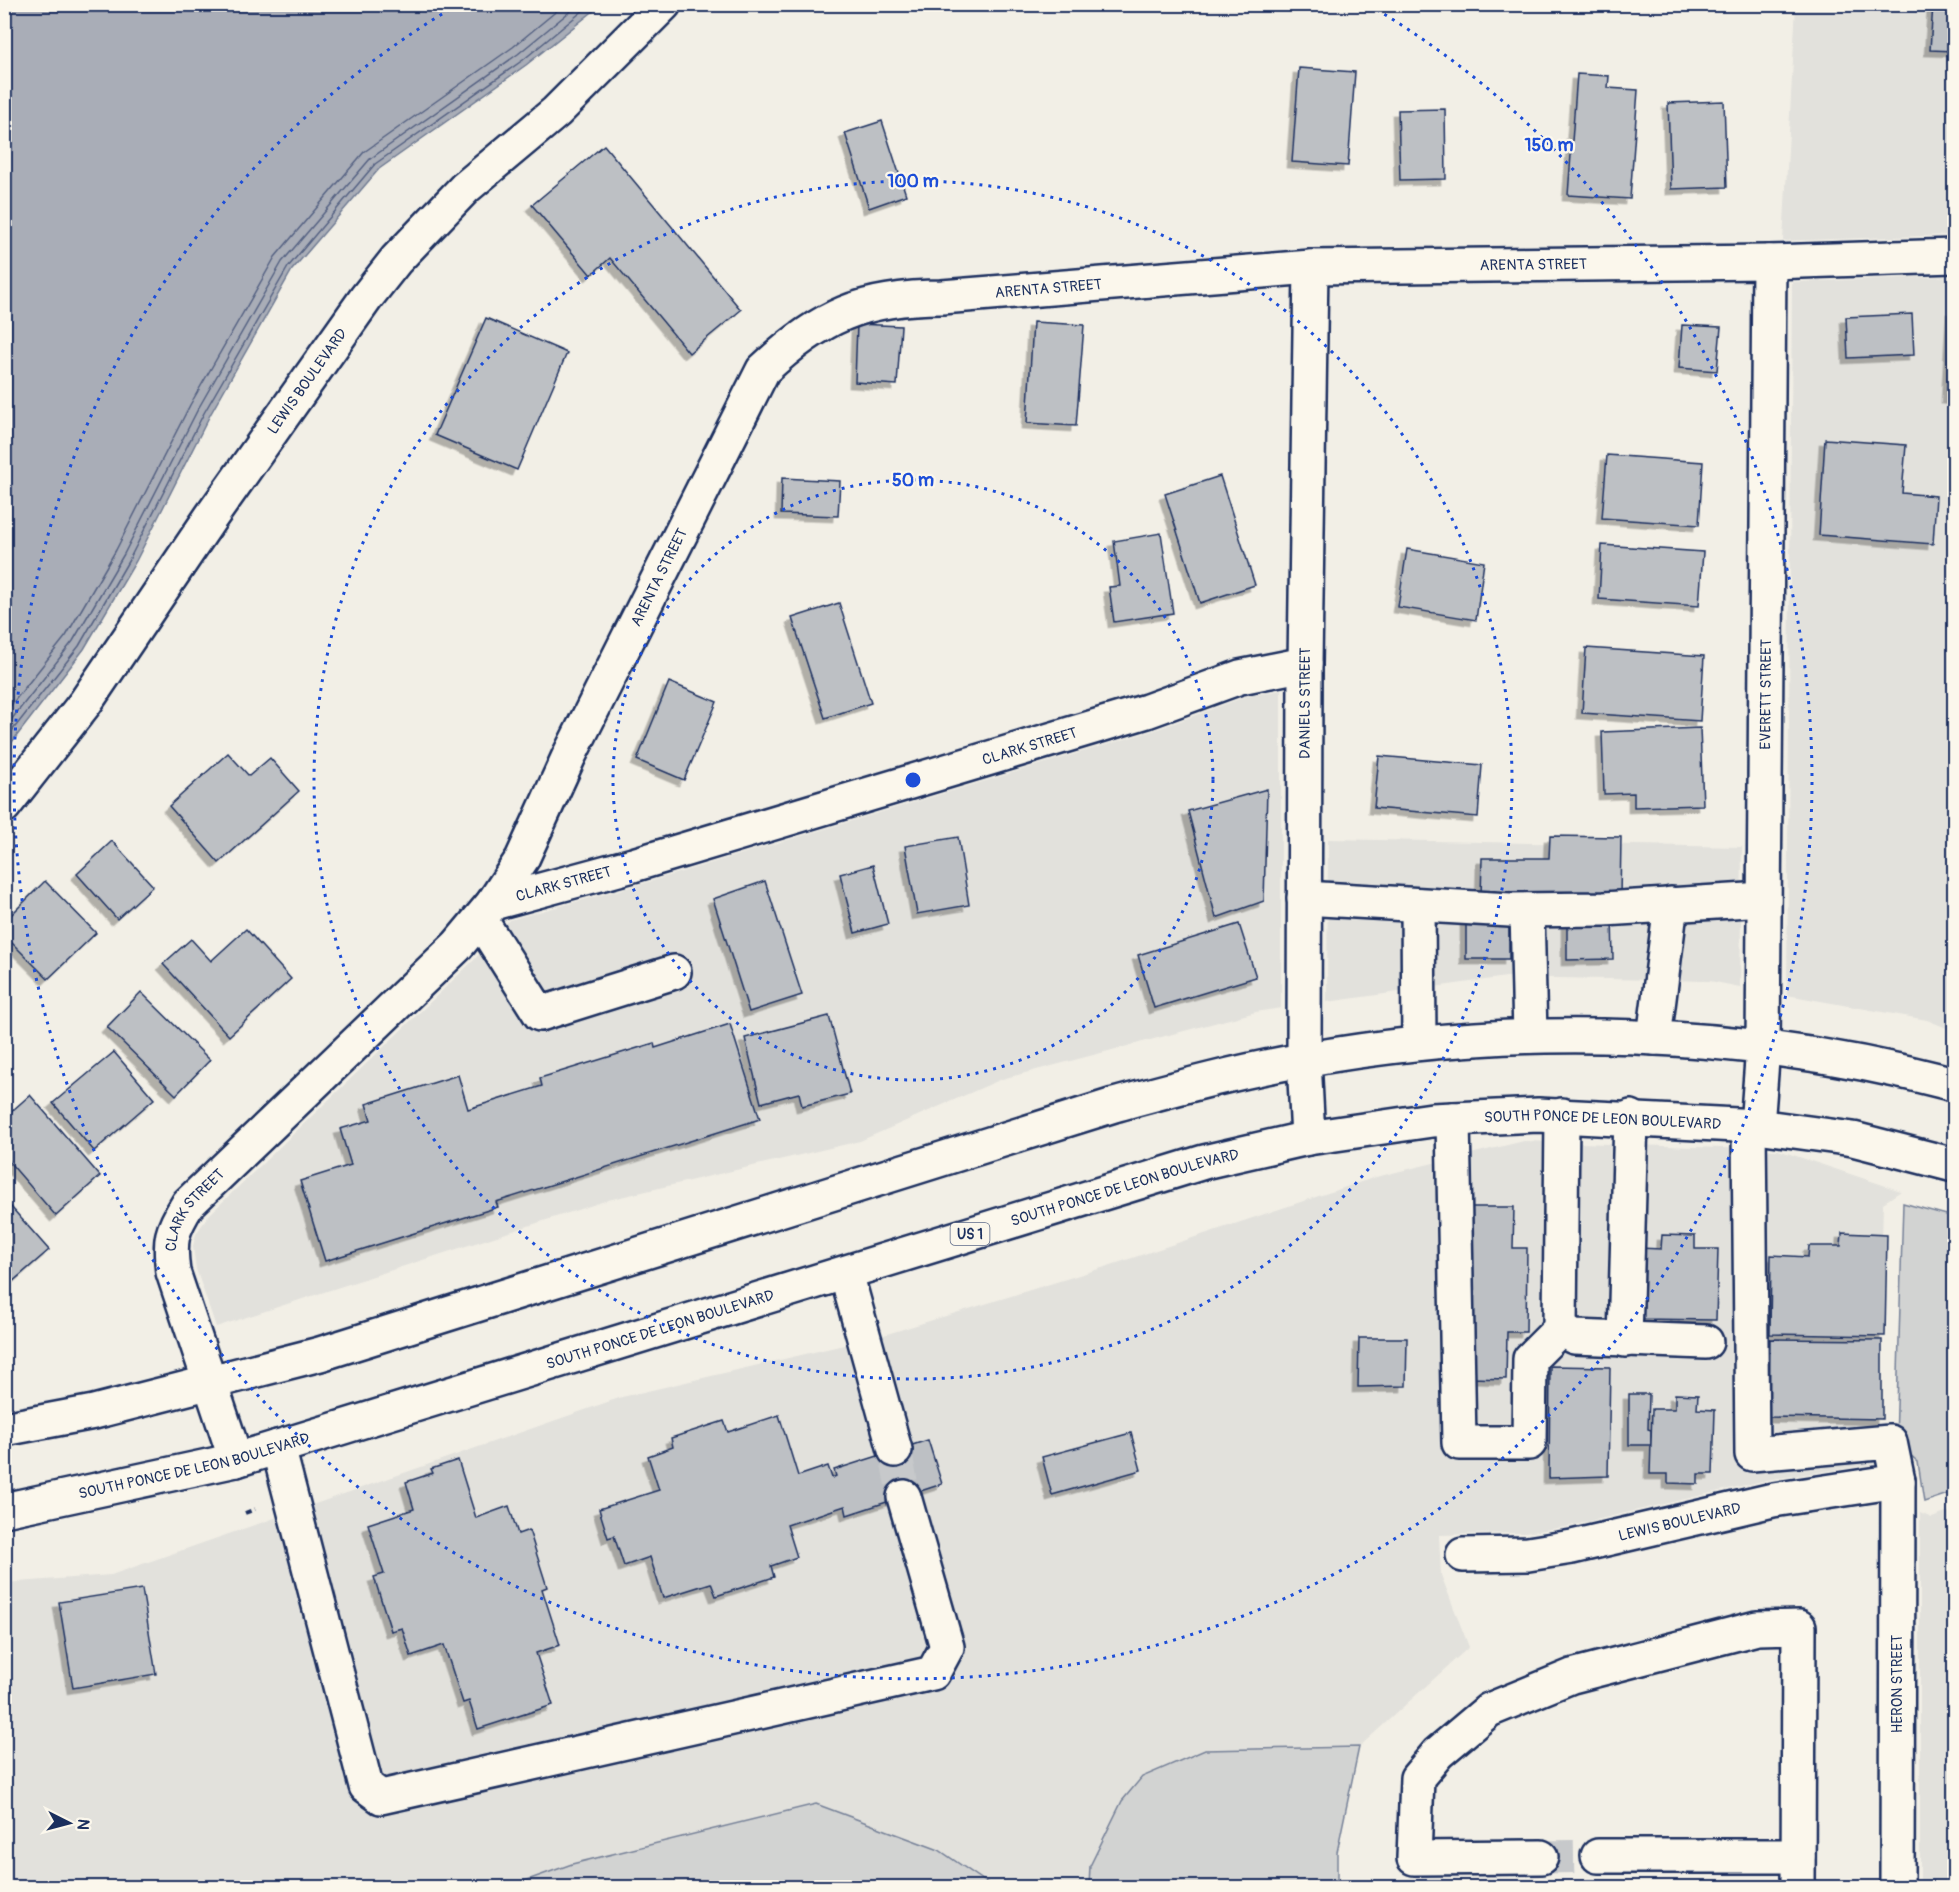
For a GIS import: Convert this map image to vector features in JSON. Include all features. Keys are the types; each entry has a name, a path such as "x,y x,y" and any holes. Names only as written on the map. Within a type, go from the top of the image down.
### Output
{"main road":[{"name":"LEWIS BOULEVARD","path":"4,806 85,703 218,508 366,298 396,260 465,188 556,112 664,4"},
{"name":"ARENTA STREET","path":"487,911 522,859 569,756 763,370 792,342 826,321 863,305 902,297 942,297 1311,267 1769,262 1954,255"},
{"name":"EVERETT STREET","path":"1753,1125 1763,1047 1769,262"},
{"name":"DANIELS STREET","path":"1308,1138 1304,1060 1304,898 1311,267"},
{"name":"CLARK STREET","path":"236,1460 173,1272 170,1245 174,1227 188,1204 457,946 487,911 644,861 1147,711 1240,677 1305,664"},
{"path":"1304,898 1527,910 1604,909 1764,899"},
{"path":"1654,1038 1671,904"},
{"path":"1418,905 1419,1043"},
{"path":"1527,910 1530,1036"},
{"path":"487,911 540,1014 674,972"},
{"path":"4,1429 94,1412 320,1354 1114,1105 1216,1078 1304,1060 1419,1043 1530,1036 1654,1038 1763,1047 1881,1065 1954,1084"},
{"path":"1453,1119 1459,1443 1530,1443 1530,1359 1560,1329 1562,1115"},
{"name":"SOUTH PONCE DE LEON BOULEVARD","path":"4,1510 236,1460 1204,1161 1308,1138 1453,1119 1562,1115 1631,1117 1753,1125 1853,1139 1954,1165"},
{"path":"1624,1340 1631,1117"},
{"name":"HERON STREET","path":"1753,1125 1752,1454 1890,1442 1898,1481 1897,1887"},
{"path":"1919,1155 1954,1177"},
{"path":"846,1273 895,1450"},
{"path":"1560,1329 1574,1337 1706,1342"},
{"path":"278,1447 366,1786 381,1797 933,1673 947,1647 904,1497"},
{"name":"LEWIS BOULEVARD","path":"1463,1555 1528,1554 1572,1547 1773,1500 1898,1481"},
{"path":"1541,1857 1414,1858 1417,1778 1438,1753 1489,1710 1572,1676 1757,1628 1799,1627 1798,1872 1598,1856"}],"shaded area":[{"path":"1796,5 1954,5 1954,235 1783,241"},
{"path":"1954,276 1954,1031 1927,1020 1787,995 1792,282"},
{"path":"1281,690 1281,1008 1256,1012 1002,1079 860,1141 608,1200 216,1327 196,1269 193,1246 196,1234 208,1216 474,960 509,920 641,884 1155,730 1247,696"},
{"path":"1328,839 1742,847 1740,987 1710,981 1506,977 1327,1002"},
{"path":"1524,1141 1778,1150 1901,1191 1883,1203 1877,1441 1890,1461 1875,1460 1875,1464 1767,1480 1566,1527 1525,1533 1439,1535 1441,1575 1469,1647 1359,1747 1205,1750 1090,1866 1089,1887 993,1887 939,1850 816,1804 572,1864 508,1887 5,1888 5,1583 111,1575 622,1397 874,1338 1102,1268 1376,1177"},
{"path":"1903,1203 1954,1217 1954,1492 1924,1502 1918,1462 1896,1442"},
{"path":"1954,1510 1954,1887 1920,1887 1920,1513 1932,1518"},
{"path":"1359,1747 1337,1852 1337,1887 1089,1887 1090,1866 1122,1801 1142,1777 1205,1750"},
{"path":"816,1804 939,1850 993,1887 508,1887 572,1864"}],"water":[{"path":"5,4 601,5 526,65 379,169 292,270 210,415 136,561 84,649 5,751"}],"building":[{"path":"1933,4 1954,4 1954,51 1930,50"},
{"path":"1299,68 1355,72 1348,166 1292,162"},
{"path":"1577,74 1609,76 1608,88 1638,90 1630,199 1568,195"},
{"path":"1724,101 1727,187 1671,189 1668,103"},
{"path":"1445,109 1446,179 1400,180 1398,110"},
{"path":"882,121 906,195 869,208 845,133"},
{"path":"604,145 741,310 689,353 610,258 591,275 532,205"},
{"path":"1952,309 1954,309 1954,399 1947,398"},
{"path":"1912,314 1914,355 1848,358 1846,317"},
{"path":"486,318 567,353 517,470 435,435"},
{"path":"1033,322 1084,325 1076,426 1027,423"},
{"path":"857,324 901,326 897,385 855,382"},
{"path":"1682,325 1721,327 1717,371 1679,368"},
{"path":"1825,439 1906,445 1902,493 1936,496 1933,544 1819,535"},
{"path":"1607,455 1703,462 1699,525 1602,518"},
{"path":"1220,476 1255,585 1200,603 1165,494"},
{"path":"782,478 840,481 838,516 781,514"},
{"path":"1161,533 1173,613 1114,622 1109,587 1120,586 1114,541"},
{"path":"1602,545 1703,552 1699,606 1599,599"},
{"path":"1407,549 1484,562 1476,620 1398,607"},
{"path":"839,603 871,703 825,718 792,618"},
{"path":"1586,648 1704,656 1700,721 1582,713"},
{"path":"669,682 717,702 684,780 637,760"},
{"path":"1700,728 1703,805 1634,807 1634,793 1604,794 1602,732"},
{"path":"228,753 249,776 270,758 299,791 219,863 169,806"},
{"path":"1379,756 1482,765 1478,817 1374,808"},
{"path":"1267,789 1264,901 1216,918 1188,811"},
{"path":"1550,836 1621,837 1620,898 1481,897 1482,858 1549,858"},
{"path":"958,837 969,905 917,914 905,846"},
{"path":"112,841 153,886 117,919 77,874"},
{"path":"873,865 888,924 855,933 840,874"},
{"path":"45,881 96,933 48,979 4,935 4,922"},
{"path":"765,881 802,995 749,1012 713,899"},
{"path":"1466,915 1509,915 1509,959 1466,959"},
{"path":"1567,917 1612,917 1613,959 1567,960"},
{"path":"1239,924 1256,977 1154,1008 1138,955"},
{"path":"246,929 291,979 229,1036 163,964 191,939 211,961"},
{"path":"141,992 210,1060 176,1095 107,1027"},
{"path":"829,1016 850,1094 802,1106 799,1093 761,1103 745,1038"},
{"path":"730,1024 760,1119 496,1202 498,1207 325,1261 300,1181 351,1165 340,1129 371,1120 366,1104 458,1075 468,1109 542,1086 540,1078 654,1043 655,1048"},
{"path":"114,1052 154,1099 94,1151 53,1103"},
{"path":"30,1095 100,1176 56,1216 4,1156 4,1118"},
{"path":"4,1199 49,1250 4,1289"},
{"path":"1471,1207 1514,1207 1513,1248 1527,1248 1526,1332 1507,1332 1506,1379 1471,1378"},
{"path":"1842,1233 1887,1235 1885,1336 1770,1334 1771,1255 1808,1257 1809,1246 1841,1246"},
{"path":"1662,1235 1695,1236 1695,1249 1718,1249 1716,1320 1639,1319 1639,1248 1661,1249"},
{"path":"1359,1338 1407,1338 1406,1386 1358,1387"},
{"path":"1770,1339 1882,1340 1882,1419 1769,1417"},
{"path":"1550,1366 1610,1367 1608,1476 1549,1478"},
{"path":"1629,1394 1649,1394 1648,1429 1651,1430 1651,1445 1629,1445"},
{"path":"1675,1394 1698,1395 1697,1409 1715,1410 1713,1474 1698,1474 1698,1484 1668,1483 1668,1474 1650,1474 1652,1409 1675,1409"},
{"path":"779,1415 798,1476 828,1466 832,1478 836,1476 834,1470 928,1440 942,1484 847,1515 845,1506 787,1525 797,1557 771,1566 774,1577 716,1596 711,1583 663,1598 650,1557 624,1566 614,1536 608,1538 599,1509 659,1490 648,1456 673,1447 671,1438 724,1421 728,1432"},
{"path":"1131,1433 1141,1470 1052,1495 1042,1457"},
{"path":"458,1460 476,1518 509,1506 518,1534 529,1530 547,1587 542,1589 560,1645 536,1653 553,1705 478,1729 469,1701 463,1703 444,1645 411,1656 402,1628 391,1631 374,1577 384,1574 368,1524 414,1509 406,1482 433,1473 431,1469"},
{"path":"142,1589 156,1674 73,1688 59,1602"}],"tunnel":[{"path":"895,1450 904,1497"},
{"path":"1541,1857 1598,1856"}]}
